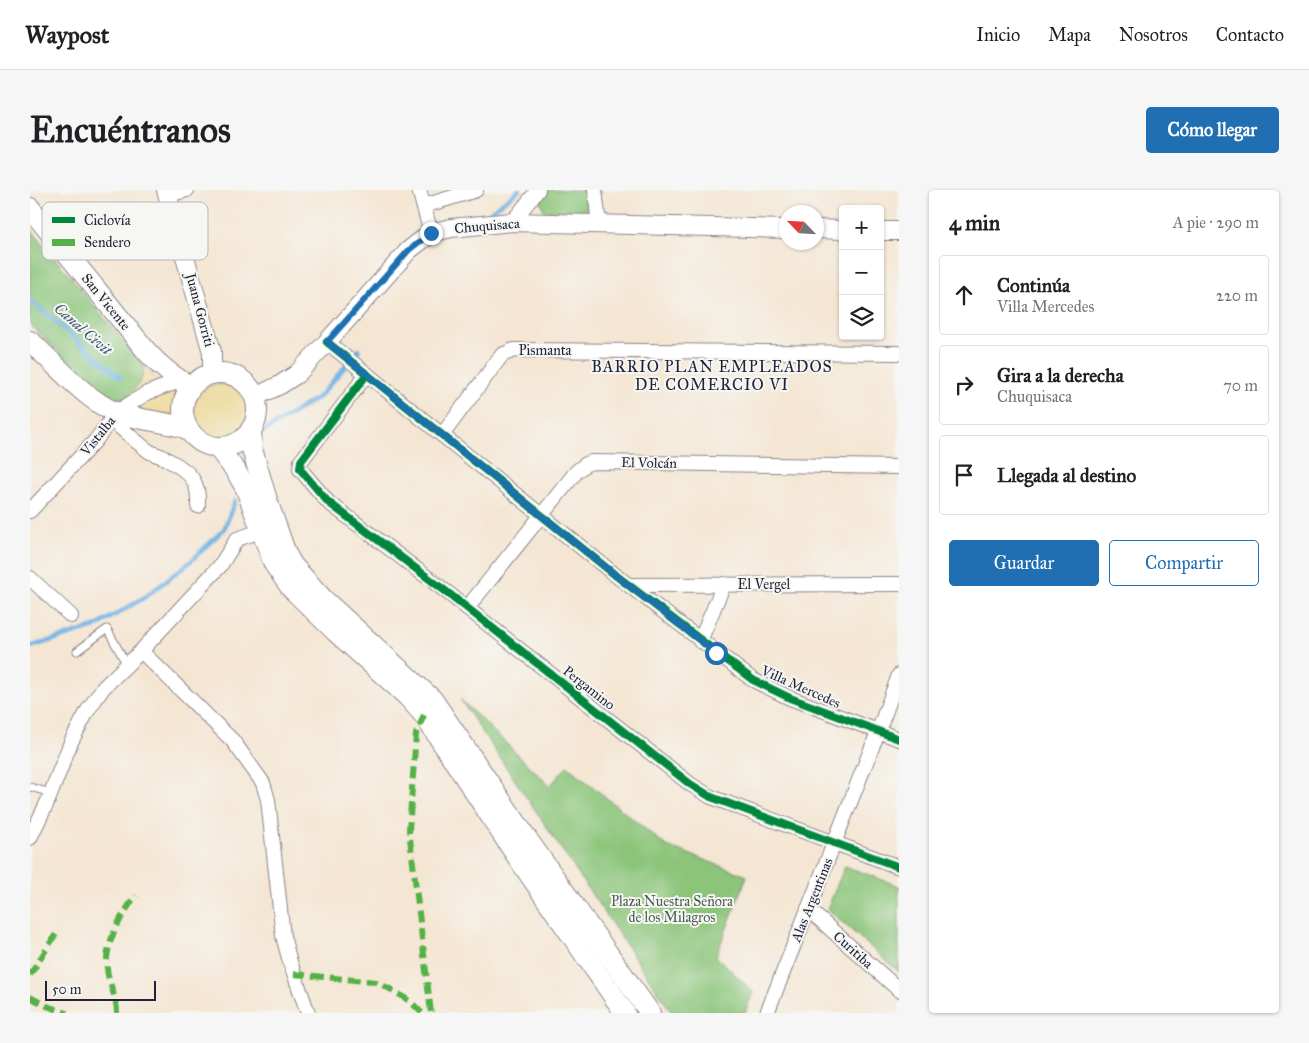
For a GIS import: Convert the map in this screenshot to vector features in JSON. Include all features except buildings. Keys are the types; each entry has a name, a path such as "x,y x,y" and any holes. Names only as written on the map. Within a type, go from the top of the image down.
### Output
{"main road":[{"name":"San Vicente","path":"30,208 42,223"},
{"name":"San Vicente","path":"72,260 160,367 186,383"},
{"path":"30,341 114,416 170,424 188,429"},
{"path":"224,373 236,377 246,384 255,397 256,418 251,429 236,443 227,446 217,447 200,442 188,429 184,421 183,407 186,383 212,374 224,373"},
{"path":"251,429 252,450 267,500 286,554 293,566 322,598 432,698 530,843 650,1013"},
{"path":"217,447 241,480 274,564 291,588 407,696 424,715 511,848 625,1013"}],"street":[{"path":"167,193 187,190"},
{"path":"419,190 431,233"},
{"path":"424,206 476,190"},
{"path":"512,222 538,190"},
{"path":"595,190 599,224"},
{"name":"Chuquisaca","path":"255,397 297,374 409,250 431,233 451,228 512,222 779,228"},
{"path":"824,229 839,230"},
{"path":"884,231 899,231"},
{"name":"Juana Gorriti","path":"186,260 212,352 212,374"},
{"name":"Villa Mercedes","path":"327,342 541,516 700,641 753,680 768,688 899,739"},
{"name":"Pismanta","path":"442,435 502,355 514,350 899,353"},
{"name":"Pergamino","path":"367,374 301,461 300,469 328,502 467,608 690,784 711,796 899,868"},
{"name":"Vistalba","path":"30,511 95,441 114,416 147,393 186,383"},
{"path":"114,416 152,453 168,459 188,473 196,484 198,506"},
{"name":"El Volcán","path":"467,608 578,471 586,464 592,462 899,467"},
{"path":"30,838 51,793 71,742 88,710 103,688 141,651 220,566 237,539 261,531"},
{"path":"30,578 71,616"},
{"path":"700,641 724,584"},
{"name":"El Vergel","path":"629,585 899,584"},
{"path":"141,651 233,741 263,783 268,800 284,936 290,962 308,1013"},
{"name":"Alas Argentinas","path":"767,1013 899,675"},
{"name":"Curitiba","path":"808,909 899,990"}],"lane":[{"path":"77,651 107,629 127,665"},
{"path":"30,787 51,793"}],"green space":[{"path":"549,190 584,190 587,210 544,211 540,200"},
{"path":"30,228 42,243 42,260 56,260 143,365 143,375 136,387 125,398 114,400 106,396 30,325"},
{"name":"Plaza Nuestra Señora de los Milagros","path":"460,699 550,786 567,766 665,845 747,876 716,956 753,992 745,1013 672,1013"},
{"path":"845,866 899,886 899,972 827,909"}],"sand":[{"path":"143,365 160,383 125,398 141,379 144,370"},
{"path":"220,384 230,386 239,392 245,401 247,411 245,421 239,430 230,436 220,438 210,436 201,430 195,421 193,411 195,401 201,392 210,386"},
{"path":"172,390 176,395 175,415 146,414 134,407 138,404"}],"waterway":[{"name":"Canal Civit","path":"490,212 519,190"},
{"name":"Canal Civit","path":"30,300 120,377"},
{"name":"Canal Civit","path":"263,432 320,396 359,350"},
{"path":"30,647 95,627 145,597 189,563 224,529 235,501"}],"marked path":[{"path":"424,715 416,734 409,830 431,1013"},
{"path":"117,1013 107,968 107,956 113,934 136,895"},
{"path":"30,975 56,934"},
{"path":"294,974 376,982 411,1002 422,1013"},
{"path":"30,997 47,1006 67,1013"}],"cycle path":[{"path":"327,342 614,574 753,680 790,698 899,739"},
{"path":"367,374 301,461 300,469 328,502 448,593 690,784 711,797 899,867"}],"district":[{"name":"BARRIO PLAN EMPLEADOS DE COMERCIO VI","path":"712,375"}],"route":[{"path":"431,233 422,238 409,250 327,342 614,574 716,653"}]}
